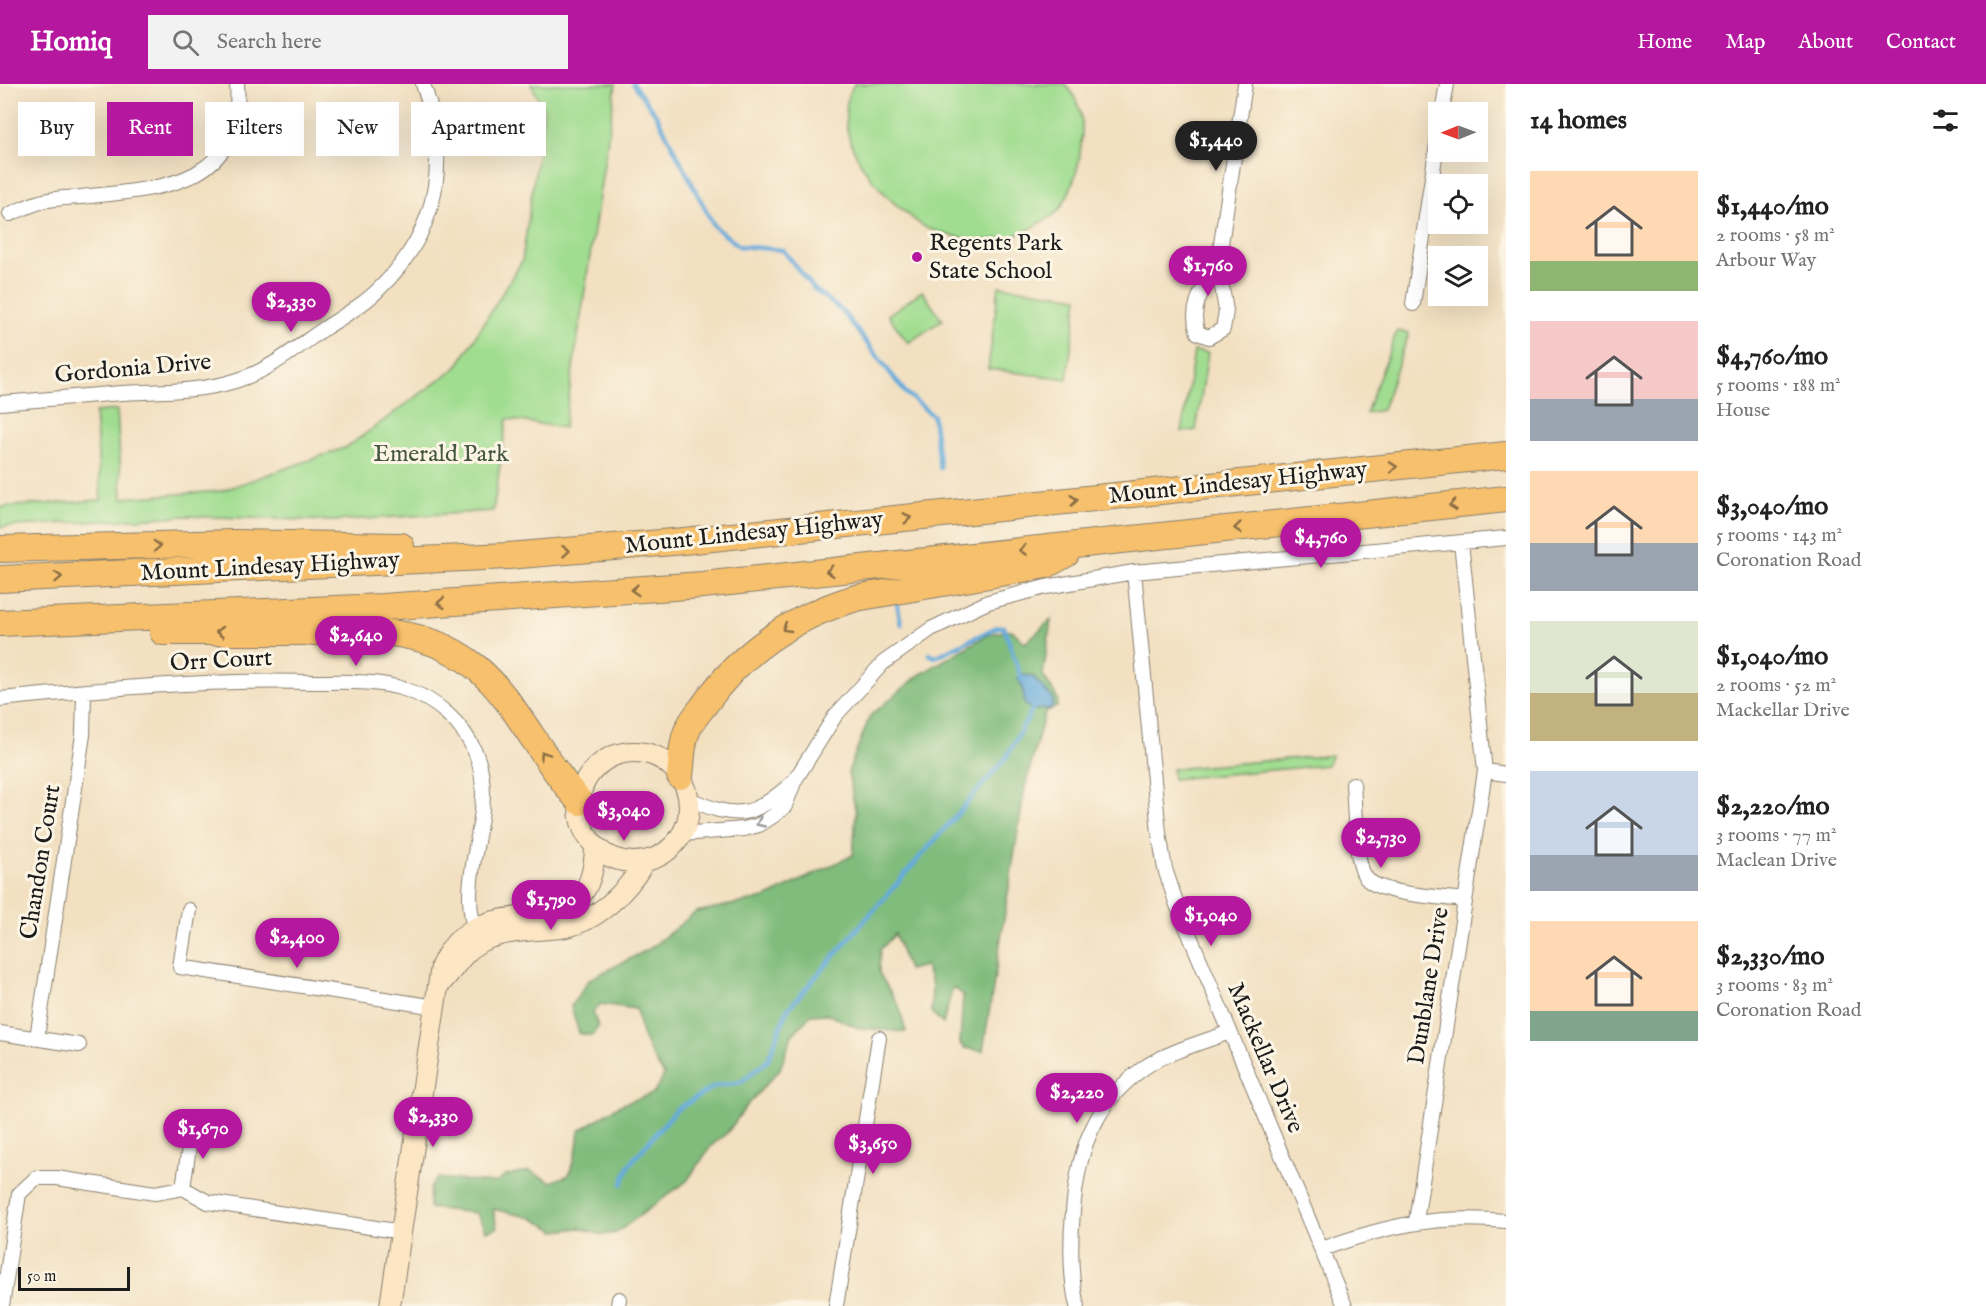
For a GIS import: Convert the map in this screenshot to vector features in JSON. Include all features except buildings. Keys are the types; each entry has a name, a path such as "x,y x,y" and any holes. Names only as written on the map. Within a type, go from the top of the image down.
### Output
{"highway":[{"name":"Mount Lindesay Highway","path":"0,579 508,556 695,540 1506,455"},
{"name":"Mount Lindesay Highway","path":"0,622 382,607 702,585 1506,499"},
{"path":"0,549 234,543 464,546 508,556"},
{"path":"685,788 684,741 698,712 714,690 745,658 783,630 829,606 856,598 1046,565 1082,544"},
{"path":"69,619 121,632 372,632 396,633 428,641 470,662 496,684 560,779 580,802"}],"street":[{"path":"10,214 41,201 151,189 180,182 202,171 223,151 235,126 238,101 237,84"},
{"name":"Gordonia Drive","path":"0,403 193,389 236,381 271,366 375,293 405,259 421,235 433,202 439,167 436,135 423,84"},
{"path":"1218,264 1245,84"},
{"path":"1444,102 1447,84"},
{"path":"1413,304 1434,162"},
{"path":"682,834 744,829 759,825 785,806 795,780 835,716 883,663 931,629 988,602 1012,595 1134,572 1506,538"},
{"name":"Dunblane Drive","path":"1416,1221 1485,771 1461,542"},
{"name":"Mackellar Drive","path":"1134,572 1159,833 1165,869 1230,1032 1345,1306"},
{"name":"Orr Court","path":"0,699 263,680 359,683 403,688 437,704 454,719 466,736 476,754 481,773 483,791 481,814 469,902 477,935"},
{"name":"Chandon Court","path":"37,1038 83,735 84,693"},
{"path":"685,788 688,817 682,834 673,847 660,856 645,861 618,860 595,846 580,818 580,802 590,774 614,755 628,752 643,752 658,757 670,765 685,788 720,812 750,811 766,805 795,780"},
{"path":"1485,771 1506,774"},
{"path":"1353,784 1360,866 1366,879 1380,888 1465,900"},
{"path":"390,1306 440,984 477,935 493,920 547,913 570,907 581,898 590,883 595,846"},
{"path":"477,935 563,927 584,922 595,916 636,877 645,861"},
{"path":"189,910 180,967 436,1007"},
{"path":"1077,1306 1073,1289 1071,1235 1080,1168 1093,1126 1112,1096 1146,1066 1230,1032"},
{"path":"0,1033 79,1045"},
{"path":"836,1306 879,1038"},
{"path":"183,1188 192,1127"},
{"path":"2,1306 19,1194 36,1178 57,1178 155,1193 183,1188 208,1202 402,1232"},
{"path":"1322,1249 1372,1231 1416,1221 1467,1217 1506,1221"}],"green space":[{"name":"Emerald Park","path":"531,84 616,84 564,428 507,419 493,511 333,521 185,516 0,527 0,507 101,500 95,412 117,410 122,498 221,491 347,447 457,367 522,261 537,156 546,156 546,102 540,102"},
{"path":"854,84 1065,84 1077,102 1082,130 1078,167 1065,200 1054,215 1027,231 999,239 956,237 925,227 915,221 881,190 858,157 850,139 846,121 847,102"},
{"path":"999,286 1078,297 1067,379 988,369"},
{"path":"922,291 942,320 908,343 888,315"},
{"path":"1397,331 1409,333 1382,410 1366,413"},
{"path":"1194,351 1208,353 1196,430 1182,432"},
{"path":"1051,620 1043,675 1058,699 1057,707 1045,712 1025,787 983,1051 964,1048 960,1044 963,995 953,987 943,1024 931,1012 932,985 925,966 908,970 895,934 880,950 879,973 899,1006 906,1032 859,1028 827,1014 811,1015 792,1035 780,1069 748,1104 727,1133 711,1146 687,1181 616,1233 602,1235 580,1228 556,1231 532,1218 493,1209 497,1228 486,1231 476,1213 429,1208 430,1187 438,1178 495,1183 505,1176 530,1171 551,1182 569,1175 577,1148 579,1131 620,1105 654,1093 664,1075 646,1044 636,1009 601,1004 593,1012 598,1027 592,1036 579,1033 571,1006 590,979 649,949 696,912 765,898 853,855 856,813 848,772 870,716 919,675 989,634 1012,630 1025,643","holes":["1033,677 1053,699 1052,708 1033,710 1025,704 1018,678"]},
{"path":"1332,755 1327,765 1173,779 1172,769"}],"water":[{"path":"1021,674 1033,677 1053,699 1052,708 1032,710 1025,704 1018,678"}],"waterway":[{"path":"633,84 657,116 714,226 739,246 783,250 814,289 842,311 905,392 933,416 940,468"},
{"path":"897,602 901,624"},
{"path":"929,654 935,657 997,627 1004,627 1022,681"},
{"path":"622,1184 629,1165 676,1110 715,1086 741,1082 768,1060 787,1010 1006,758 1034,706"}],"place":[{"name":"Regents Park State School","path":"917,257"}]}
